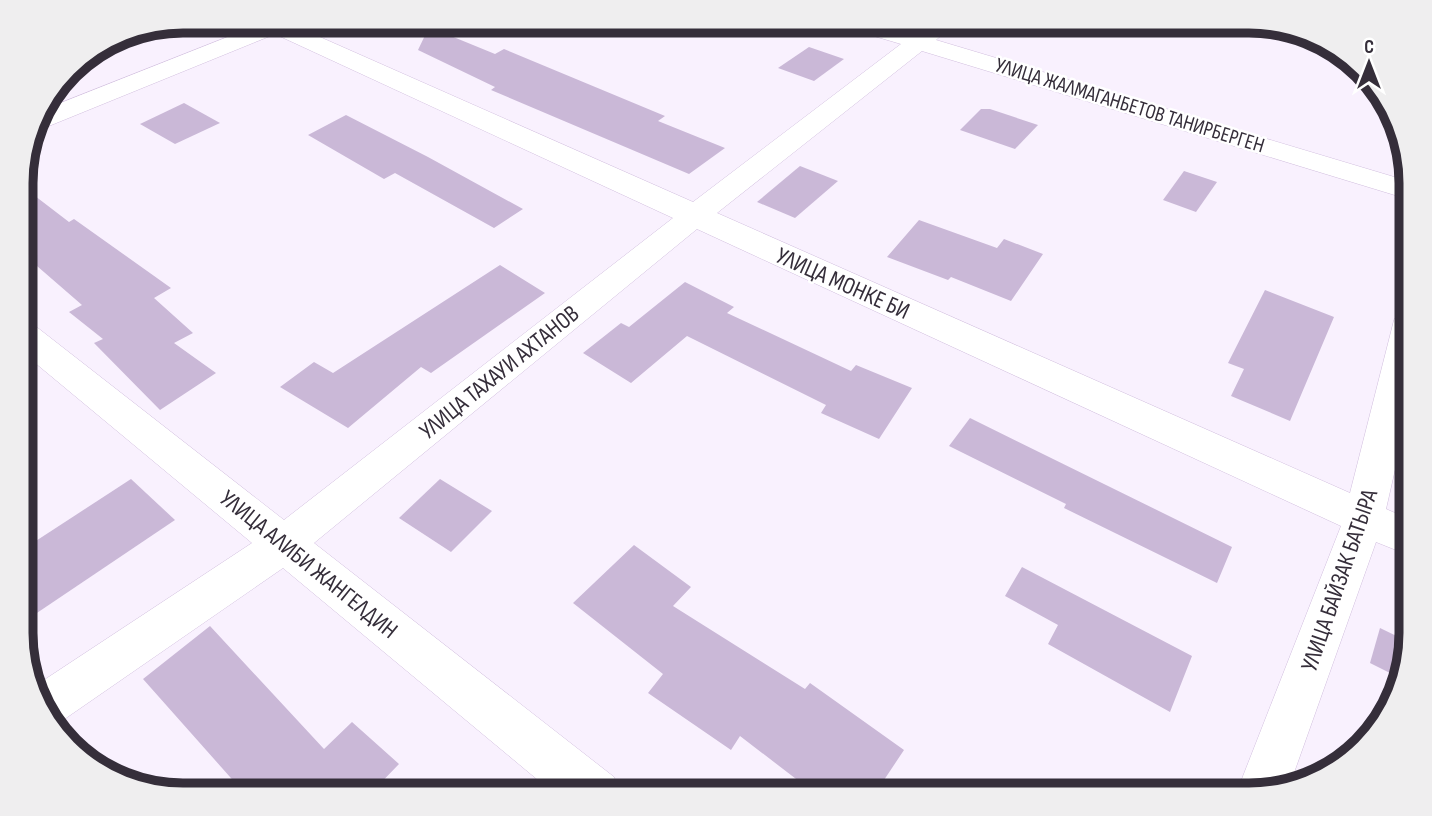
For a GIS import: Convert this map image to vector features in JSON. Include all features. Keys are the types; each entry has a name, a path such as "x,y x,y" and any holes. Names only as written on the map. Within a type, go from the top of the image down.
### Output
{"street":[{"path":"49,116 259,33"},
{"name":"УЛИЦА МОНКЕ БИ","path":"301,33 1398,534"},
{"name":"УЛИЦА ТАХАУИ АХТАНОВ","path":"51,703 284,544 695,215 929,33"},
{"name":"УЛИЦА ЖАЛМАГАНБЕТОВ ТАНИРБЕРГЕН","path":"938,33 1398,187"},
{"name":"УЛИЦА АЛИБИ ЖАНГЕЛДИН","path":"33,342 581,783"},
{"name":"УЛИЦА БАЙЗАК БАТЫРА","path":"1266,781 1364,519 1398,375"}],"building":[{"path":"426,33 444,33 495,54 504,49 665,116 658,121 725,148 689,174 491,90 495,87 418,50"},
{"path":"809,47 844,59 814,81 778,68"},
{"path":"184,103 220,123 175,144 140,124"},
{"path":"981,109 990,109 1038,125 1015,149 960,130"},
{"path":"346,115 523,209 494,228 395,173 384,179 308,135"},
{"path":"800,166 838,181 795,218 757,202"},
{"path":"1184,171 1217,182 1196,212 1163,200"},
{"path":"33,194 69,222 74,219 171,288 154,298 193,333 174,343 216,373 160,410 94,343 103,339 69,312 82,305 33,263"},
{"path":"919,220 997,248 1004,239 1043,254 1011,301 951,277 948,280 887,257"},
{"path":"500,265 545,293 431,373 421,367 348,428 280,387 314,362 333,373"},
{"path":"685,282 734,307 727,313 851,371 856,365 912,388 879,439 821,413 826,405 687,336 631,383 583,353 621,323 629,327"},
{"path":"1265,290 1334,317 1290,421 1231,396 1244,369 1228,363"},
{"path":"970,418 1232,547 1217,583 1064,508 1066,504 949,446"},
{"path":"131,479 175,520 33,616 33,543"},
{"path":"440,479 492,511 451,552 399,518"},
{"path":"634,545 691,587 673,606 805,689 810,683 904,750 882,782 801,782 740,736 731,750 648,693 663,674 573,603"},
{"path":"1022,567 1192,656 1170,712 1048,644 1058,625 1005,596"},
{"path":"210,626 324,749 352,722 399,764 381,783 235,783 143,679"},
{"path":"1380,628 1398,637 1393,675 1370,663"}]}
